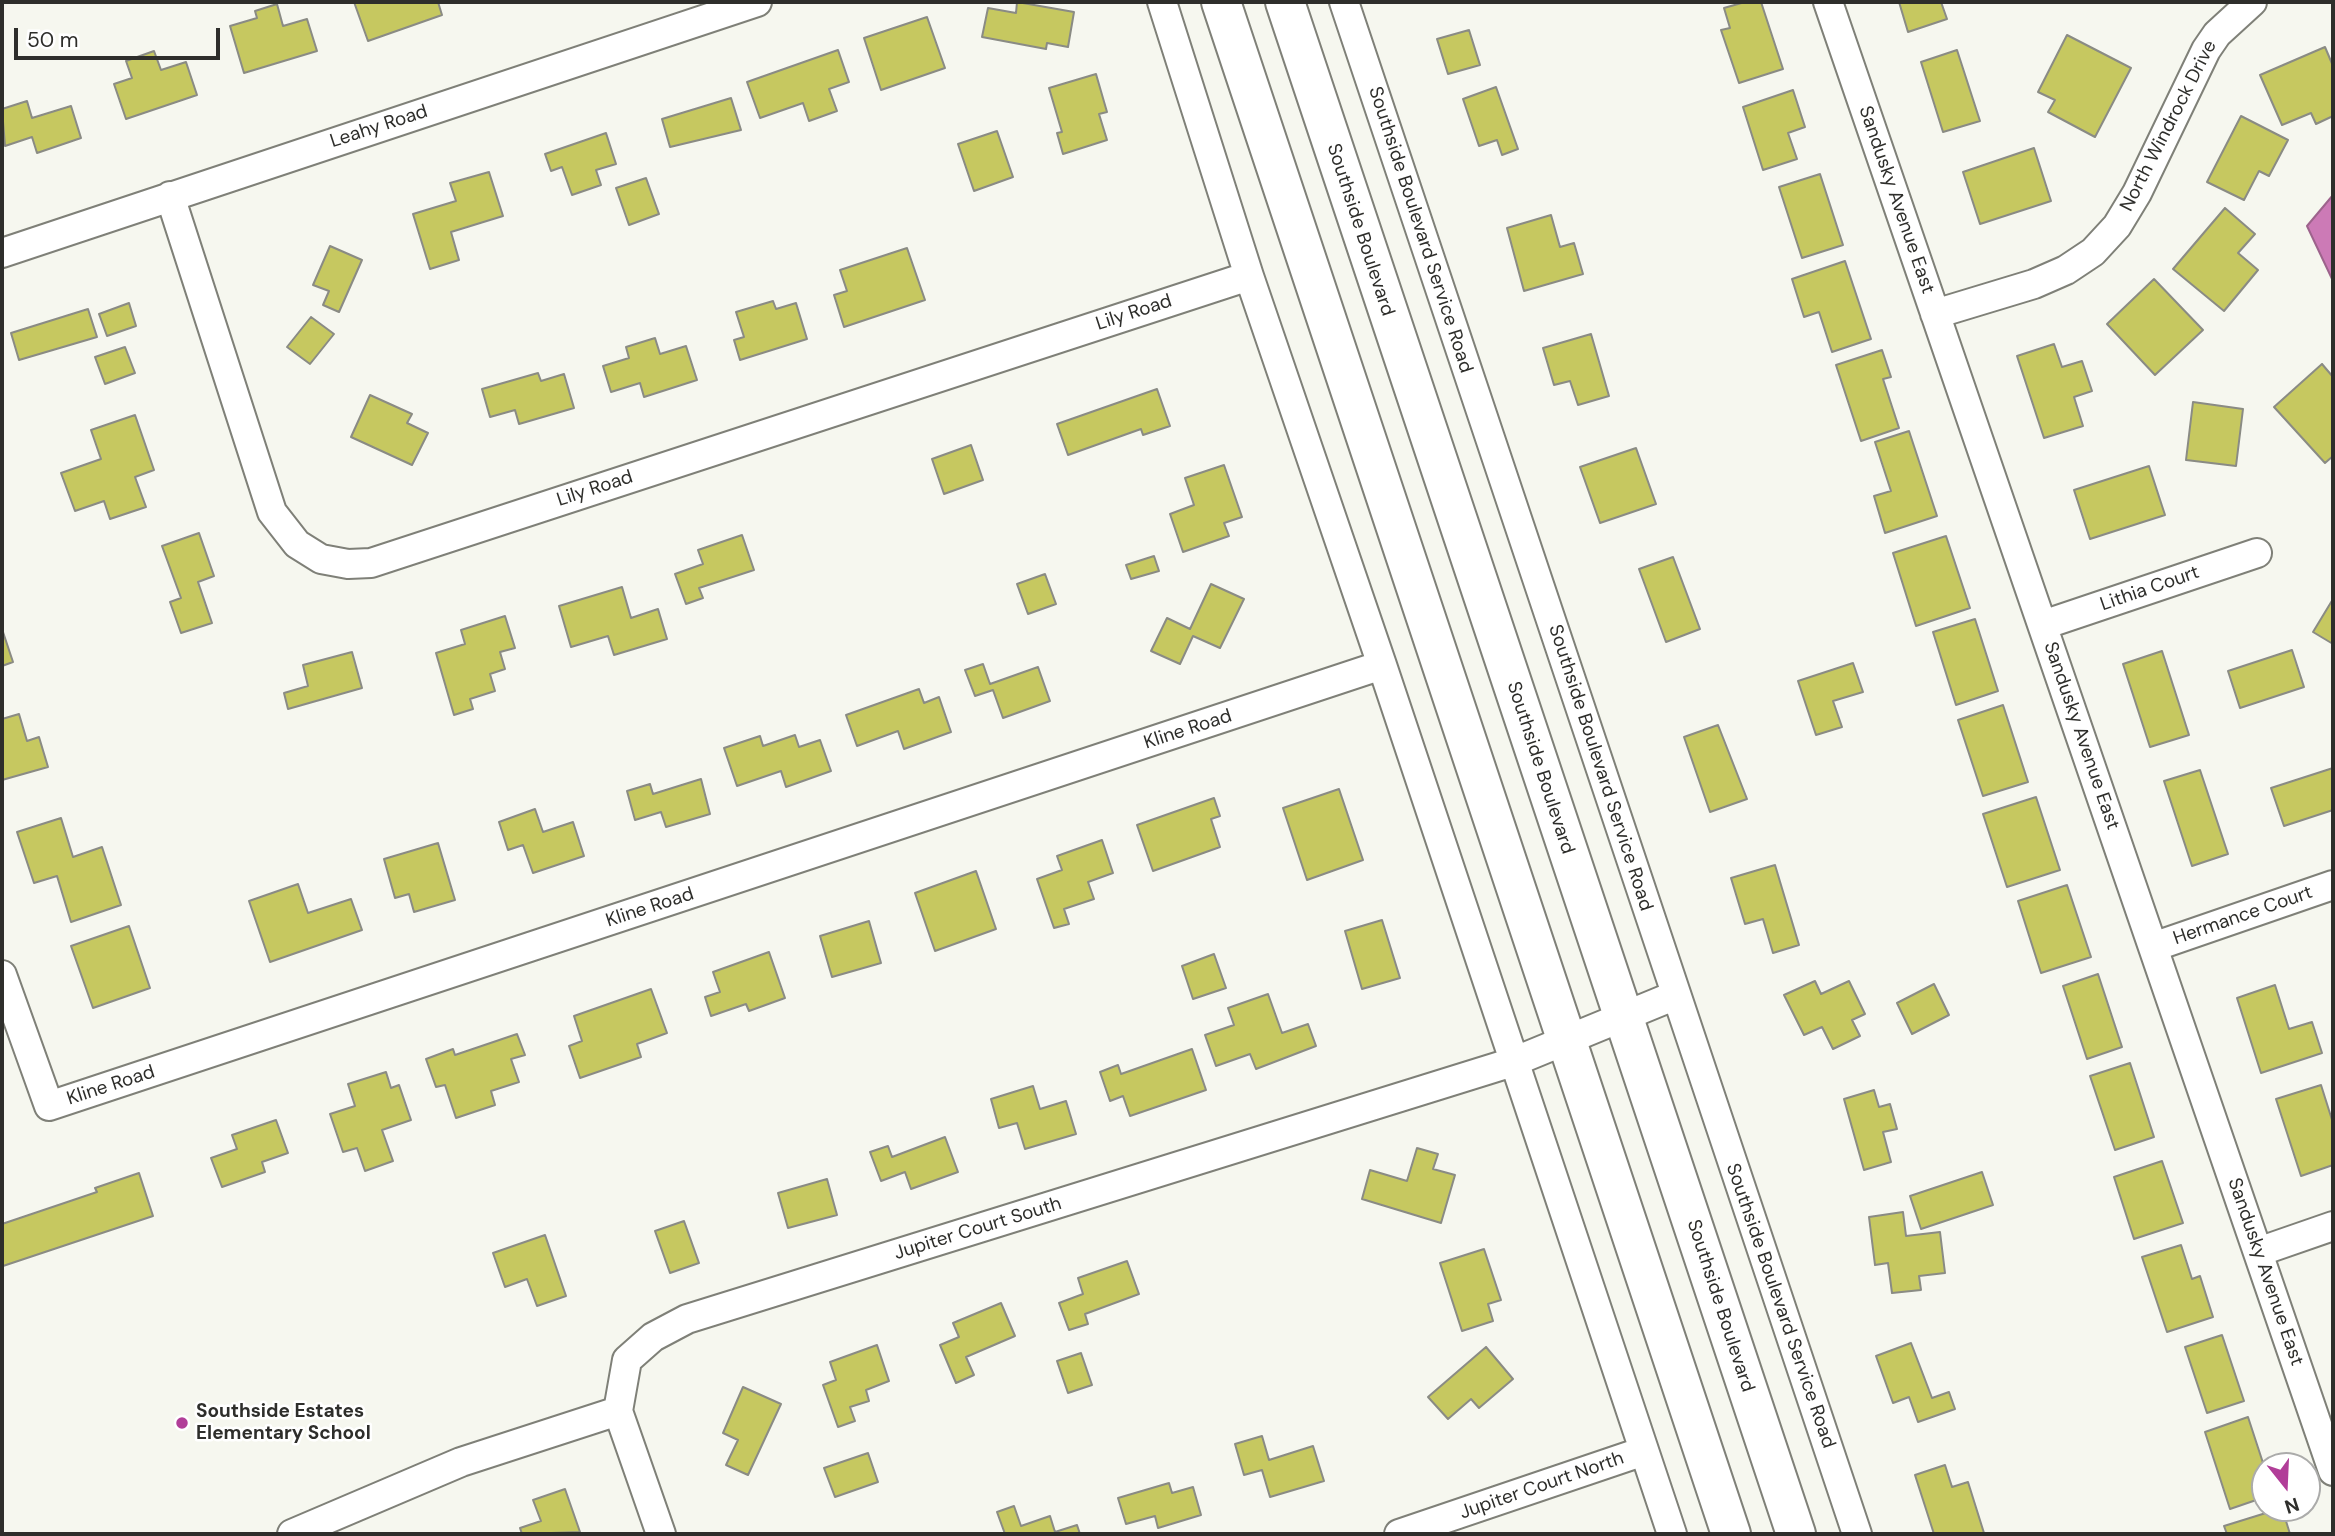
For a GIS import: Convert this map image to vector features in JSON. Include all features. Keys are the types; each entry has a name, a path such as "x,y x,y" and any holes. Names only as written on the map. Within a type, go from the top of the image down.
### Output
{"highway":[{"path":"1221,2 1731,1534"},
{"name":"Southside Boulevard","path":"1285,2 1796,1534"}],"street":[{"name":"Leahy Road","path":"2,253 757,2"},
{"path":"1162,2 1248,276 1382,665 1672,1534"},
{"name":"Southside Boulevard Service Road","path":"1344,2 1857,1534"},
{"name":"Sandusky Avenue East","path":"1828,2 2333,1471"},
{"name":"North Windrock Drive","path":"1935,314 2034,284 2066,270 2093,252 2118,226 2137,193 2206,50 2217,34 2252,2"},
{"name":"Lily Road","path":"170,195 272,512 297,544 321,559 348,564 371,563 1248,276"},
{"name":"Lithia Court","path":"2043,625 2257,553"},
{"name":"Kline Road","path":"2,975 49,1106 1382,665"},
{"name":"Hermance Court","path":"2153,947 2333,884"},
{"name":"Jupiter Court South","path":"661,1534 618,1411 626,1360 653,1337 688,1319 1513,1062 1676,995"},
{"path":"2258,1252 2333,1226"},
{"path":"292,1534 334,1527 461,1462 618,1411"},
{"name":"Jupiter Court North","path":"1399,1534 1644,1451"}],"shaded area":[{"path":"2333,195 2333,281 2307,226"}],"building":[{"path":"354,2 438,2 442,15 368,41"},
{"path":"1017,2 1074,12 1068,47 1047,43 1046,49 982,37 988,8 1016,13"},
{"path":"1745,2 1761,2 1783,69 1739,83 1721,30 1730,28 1724,8"},
{"path":"1899,2 1941,2 1947,19 1908,32"},
{"path":"277,4 283,26 307,19 317,51 244,73 230,26 257,18 255,11"},
{"path":"927,17 945,68 881,90 864,38"},
{"path":"1469,30 1480,65 1448,74 1437,39"},
{"path":"2067,35 2131,68 2095,137 2048,112 2055,100 2038,92"},
{"path":"2325,47 2333,66 2333,116 2316,124 2311,113 2282,125 2260,75"},
{"path":"838,50 849,82 829,89 837,111 809,121 803,103 760,118 747,82"},
{"path":"1957,50 1980,121 1943,132 1921,62"},
{"path":"154,51 161,70 186,62 197,95 126,119 114,84 132,78 126,61"},
{"path":"1096,74 1107,112 1099,114 1107,140 1063,154 1057,133 1062,132 1049,88"},
{"path":"1496,87 1518,149 1502,155 1497,140 1479,146 1463,99"},
{"path":"1793,90 1805,127 1788,133 1797,159 1763,170 1743,107"},
{"path":"731,98 741,130 670,147 662,119"},
{"path":"27,101 32,118 71,106 81,138 37,153 32,137 5,146 2,109"},
{"path":"2241,116 2288,140 2269,176 2259,171 2244,200 2207,182"},
{"path":"997,131 1013,177 974,191 958,144"},
{"path":"606,133 616,164 596,170 601,185 572,195 562,167 551,171 545,154"},
{"path":"2034,148 2051,201 1980,224 1963,172"},
{"path":"489,172 503,216 451,232 459,260 430,269 413,214 456,201 450,183"},
{"path":"1820,174 1843,245 1802,258 1779,187"},
{"path":"646,178 659,214 629,225 616,188"},
{"path":"2225,208 2255,234 2238,253 2258,270 2224,311 2173,269"},
{"path":"1551,215 1560,247 1574,243 1583,274 1524,291 1507,228"},
{"path":"330,246 362,260 339,312 323,305 329,291 313,285"},
{"path":"907,248 925,300 844,327 834,295 847,291 840,270"},
{"path":"1845,261 1871,339 1832,352 1819,312 1804,317 1792,279"},
{"path":"2154,279 2203,330 2155,375 2107,324"},
{"path":"773,301 776,309 796,303 807,339 740,360 734,340 744,337 736,312"},
{"path":"129,303 136,326 107,336 99,314"},
{"path":"88,309 97,337 19,360 11,333"},
{"path":"311,317 334,334 310,364 287,347"},
{"path":"1591,334 1609,396 1578,405 1570,381 1554,385 1543,348"},
{"path":"655,338 660,354 686,346 697,380 644,397 640,383 611,392 603,366 629,358 626,347"},
{"path":"2054,344 2062,367 2082,361 2092,391 2074,397 2083,426 2044,438 2017,356"},
{"path":"125,347 135,373 105,384 95,357"},
{"path":"1882,350 1891,377 1883,379 1899,428 1861,441 1836,365"},
{"path":"2322,364 2333,377 2333,456 2325,463 2274,407"},
{"path":"538,373 541,381 564,374 574,408 519,424 515,410 490,417 482,389"},
{"path":"1157,389 1170,426 1143,435 1141,429 1068,455 1057,424"},
{"path":"370,395 412,414 407,423 428,433 412,465 351,437"},
{"path":"2193,402 2243,409 2236,466 2186,460"},
{"path":"135,415 154,470 135,477 146,507 110,519 104,501 75,511 61,473 101,459 91,430"},
{"path":"1909,431 1937,516 1885,533 1874,496 1891,491 1875,442"},
{"path":"971,445 983,480 944,494 932,459"},
{"path":"1636,448 1656,504 1600,523 1580,467"},
{"path":"1224,465 1242,517 1224,523 1229,536 1183,552 1170,514 1194,505 1185,478"},
{"path":"2149,466 2165,515 2090,539 2074,490"},
{"path":"199,533 214,576 198,582 212,623 181,633 170,602 181,598 162,546"},
{"path":"742,535 754,570 699,588 703,598 686,604 675,574 703,564 698,550"},
{"path":"1946,536 1970,608 1916,626 1893,553"},
{"path":"1154,556 1159,571 1131,579 1126,565"},
{"path":"1673,557 1700,629 1666,642 1639,569"},
{"path":"1045,574 1056,604 1028,614 1017,584"},
{"path":"1211,584 1244,599 1220,648 1193,636 1180,664 1151,651 1167,618 1190,629"},
{"path":"622,587 631,618 658,609 667,639 614,655 608,636 571,647 559,606"},
{"path":"2333,599 2333,644 2313,632"},
{"path":"505,616 515,648 500,652 505,669 490,674 495,691 470,699 473,709 454,715 436,653 465,644 461,630"},
{"path":"1975,619 1998,691 1956,705 1933,632"},
{"path":"2,629 13,662 2,666"},
{"path":"2292,650 2304,687 2240,708 2228,671"},
{"path":"2162,651 2189,735 2150,747 2123,664"},
{"path":"352,652 362,688 288,709 284,693 308,686 303,665"},
{"path":"1853,663 1863,692 1833,701 1842,727 1816,735 1798,681"},
{"path":"983,664 990,684 1038,667 1050,701 1003,718 993,690 975,696 965,670"},
{"path":"919,689 924,703 939,697 951,732 904,749 898,731 857,746 846,715"},
{"path":"2003,705 2028,782 1983,796 1958,720"},
{"path":"19,714 27,741 39,737 48,767 2,780 2,719"},
{"path":"1718,725 1747,799 1710,812 1684,737"},
{"path":"795,735 799,747 820,740 831,771 786,787 781,771 737,786 724,748 760,736 763,746"},
{"path":"2333,768 2333,810 2284,826 2271,788"},
{"path":"2200,770 2228,854 2192,866 2164,781"},
{"path":"701,779 710,814 666,827 661,812 635,820 627,791 650,784 653,794"},
{"path":"1339,789 1363,860 1307,880 1283,808"},
{"path":"2036,797 2060,870 2007,887 1983,814"},
{"path":"1214,798 1220,816 1211,819 1220,847 1153,871 1137,825"},
{"path":"535,809 543,832 573,822 584,856 533,873 523,845 508,850 499,822"},
{"path":"61,818 73,857 102,847 121,905 71,922 57,876 34,883 17,832"},
{"path":"1102,840 1113,873 1088,882 1094,899 1064,909 1069,924 1054,928 1037,879 1062,870 1057,856"},
{"path":"438,843 455,900 414,912 409,894 395,898 384,859"},
{"path":"1775,865 1799,945 1773,953 1763,919 1745,924 1731,878"},
{"path":"976,871 996,929 935,951 915,893"},
{"path":"298,884 308,913 351,899 362,930 270,962 249,901"},
{"path":"2067,885 2091,957 2041,973 2018,901"},
{"path":"1382,920 1400,978 1362,989 1345,931"},
{"path":"869,921 881,963 832,977 820,936"},
{"path":"129,926 150,988 93,1008 71,946"},
{"path":"769,952 785,998 749,1011 746,1004 711,1016 705,997 720,992 713,972"},
{"path":"1214,954 1226,988 1193,999 1182,966"},
{"path":"2098,974 2122,1047 2087,1059 2063,986"},
{"path":"1815,981 1821,994 1849,981 1865,1014 1852,1020 1860,1036 1833,1049 1822,1027 1804,1035 1784,995"},
{"path":"1934,984 1949,1015 1912,1034 1897,1003"},
{"path":"2275,985 2289,1029 2312,1022 2322,1053 2261,1073 2237,998"},
{"path":"651,989 667,1033 637,1044 641,1057 580,1078 569,1046 582,1041 574,1016"},
{"path":"1268,994 1282,1033 1308,1024 1316,1046 1256,1069 1250,1054 1216,1066 1205,1035 1234,1025 1228,1008"},
{"path":"517,1034 525,1055 511,1059 519,1082 491,1091 495,1105 456,1118 445,1085 436,1087 426,1059 453,1049 455,1055"},
{"path":"1192,1049 1206,1090 1130,1116 1123,1096 1110,1101 1100,1072 1118,1065 1121,1074"},
{"path":"2130,1063 2154,1137 2115,1150 2090,1076"},
{"path":"386,1072 391,1088 399,1085 411,1120 382,1130 393,1161 365,1171 357,1148 343,1152 330,1114 355,1106 348,1084"},
{"path":"2321,1085 2333,1123 2333,1165 2301,1176 2276,1099"},
{"path":"1033,1086 1040,1109 1066,1101 1076,1134 1025,1149 1017,1123 999,1128 991,1099"},
{"path":"1874,1090 1879,1107 1890,1104 1897,1129 1883,1132 1891,1162 1864,1170 1844,1099"},
{"path":"276,1120 288,1153 262,1162 265,1172 222,1187 211,1158 237,1149 232,1135"},
{"path":"945,1137 958,1172 911,1189 905,1172 881,1181 870,1152 888,1146 892,1157"},
{"path":"1417,1148 1438,1154 1433,1169 1455,1175 1441,1223 1362,1199 1370,1170 1407,1181"},
{"path":"2162,1161 2183,1223 2134,1239 2114,1177"},
{"path":"1982,1172 1993,1205 1921,1229 1910,1196"},
{"path":"139,1173 153,1216 3,1266 2,1224 97,1192 95,1188"},
{"path":"827,1179 837,1215 788,1228 778,1193"},
{"path":"1903,1212 1906,1236 1940,1232 1945,1273 1919,1276 1921,1290 1892,1293 1888,1263 1875,1265 1869,1217"},
{"path":"684,1221 699,1263 670,1273 655,1231"},
{"path":"545,1235 566,1296 537,1306 527,1279 505,1287 493,1253"},
{"path":"2181,1245 2192,1279 2200,1276 2213,1317 2167,1332 2142,1257"},
{"path":"1484,1249 1501,1300 1488,1304 1493,1321 1462,1331 1440,1263"},
{"path":"1127,1261 1139,1294 1085,1314 1088,1324 1069,1330 1059,1303 1083,1294 1078,1278"},
{"path":"1001,1303 1015,1336 966,1357 974,1375 956,1383 940,1345 959,1337 953,1323"},
{"path":"2222,1335 2244,1401 2207,1413 2185,1347"},
{"path":"1911,1343 1932,1398 1949,1392 1955,1409 1918,1422 1909,1397 1893,1403 1876,1356"},
{"path":"877,1345 889,1381 866,1390 869,1401 850,1407 855,1421 838,1427 823,1385 836,1380 830,1362"},
{"path":"1486,1347 1513,1379 1479,1408 1471,1399 1448,1419 1428,1397"},
{"path":"1081,1353 1092,1385 1068,1393 1057,1361"},
{"path":"743,1387 781,1404 748,1475 726,1465 738,1440 723,1433"},
{"path":"2248,1417 2259,1452 2251,1452 2251,1502 2230,1509 2205,1432"},
{"path":"1262,1436 1269,1460 1313,1446 1324,1481 1270,1497 1262,1470 1244,1475 1235,1444"},
{"path":"868,1453 878,1482 835,1497 824,1468"},
{"path":"1945,1465 1952,1487 1968,1482 1984,1533 1934,1534 1915,1475"},
{"path":"1169,1483 1172,1493 1193,1487 1201,1515 1158,1528 1155,1516 1126,1524 1118,1498"},
{"path":"565,1489 580,1532 522,1534 520,1528 541,1521 533,1500"},
{"path":"1014,1506 1021,1526 1050,1516 1055,1532 1077,1525 1080,1534 1005,1534 997,1512"},
{"path":"2251,1518 2251,1522 2286,1522 2290,1534 2227,1534 2224,1526"}],"place":[{"name":"Southside Estates Elementary School","path":"182,1423"}]}
